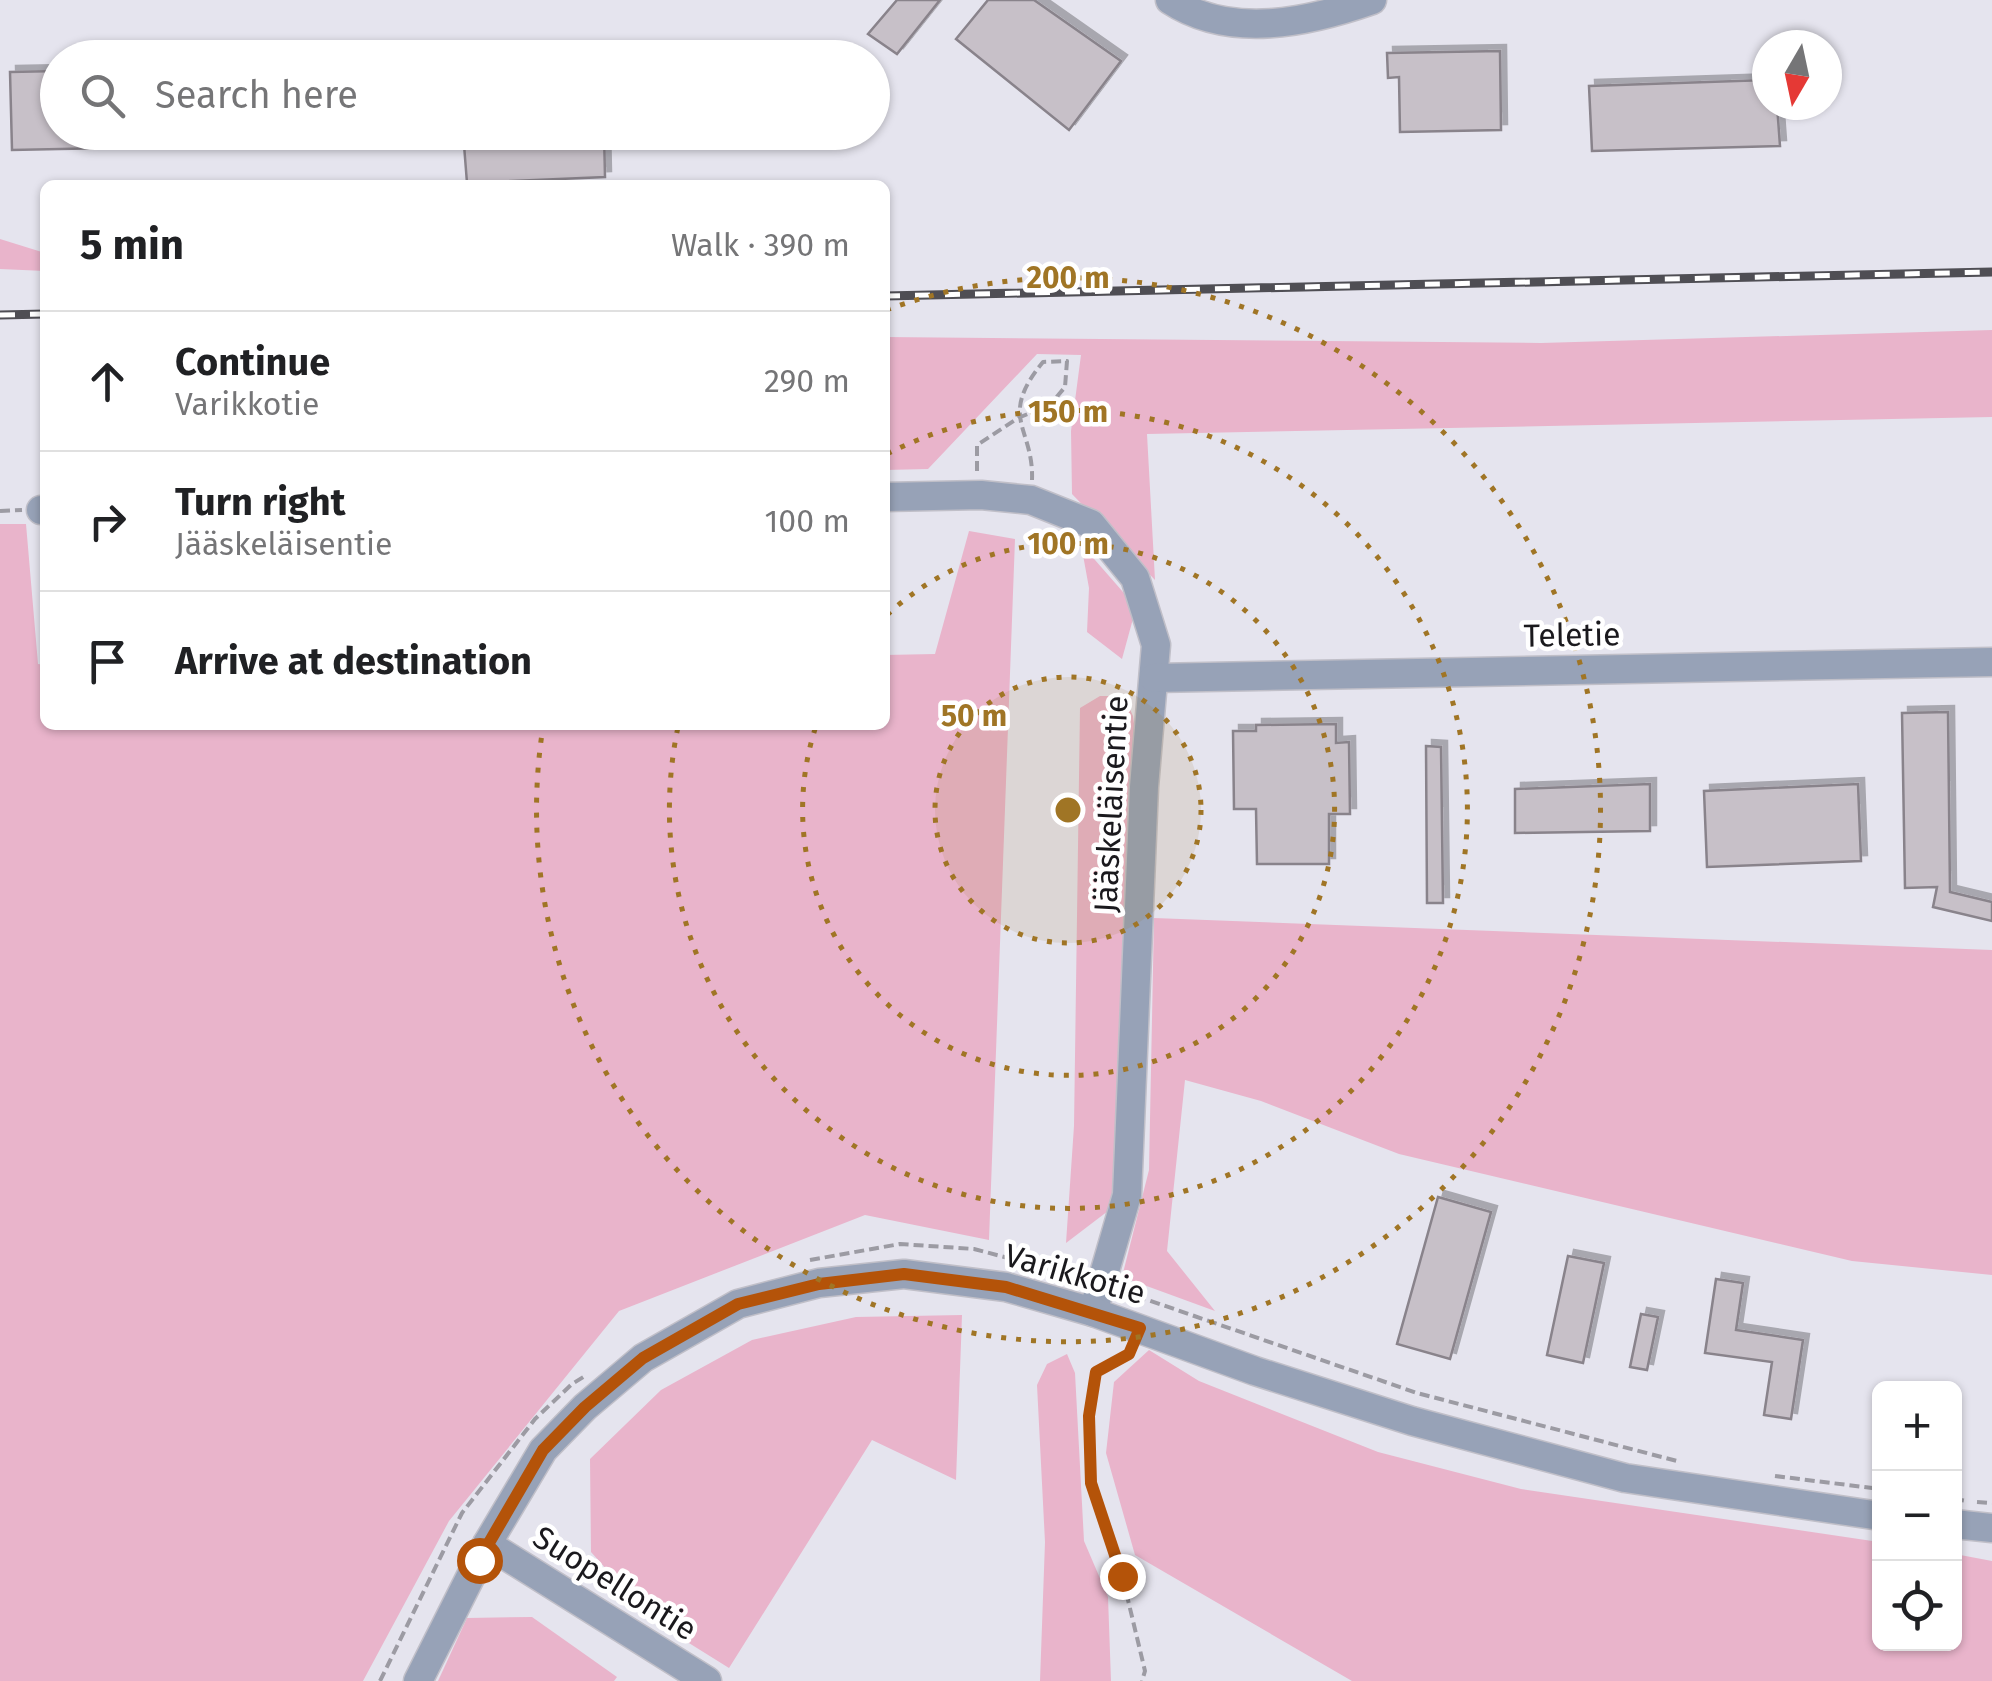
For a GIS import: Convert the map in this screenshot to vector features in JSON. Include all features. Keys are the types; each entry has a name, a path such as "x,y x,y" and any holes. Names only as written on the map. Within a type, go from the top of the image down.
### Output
{"street":[{"path":"1170,0 1182,8 1226,22 1262,24 1321,18 1372,0"},
{"name":"Jääskeläisentie","path":"890,497 981,495 1031,500 1091,524 1136,578 1156,645 1144,787 1128,1195 1093,1312"},
{"name":"Teletie","path":"1154,678 1992,662"},
{"name":"Varikkotie","path":"418,1681 487,1544 543,1450 585,1407 643,1358 738,1304 819,1284 904,1274 1006,1287 1093,1312 1412,1421 1625,1478 1872,1515"},
{"path":"1962,1525 1992,1528"},
{"name":"Suopellontie","path":"487,1544 707,1681"}],"path":[{"path":"981,495 977,445 1018,418 1050,405 1065,387 1066,361 1043,362 1026,382 1018,418 1032,472 1031,500"},
{"path":"802,1263 900,1244 974,1249 1103,1284 1417,1393 1688,1464"},
{"path":"1142,1681 1144,1671 1122,1576 1091,1483 1089,1416 1096,1372 1129,1354 1149,1301"},
{"path":"380,1681 462,1513 535,1418 588,1374"},
{"path":"1765,1474 1872,1489"},
{"path":"1962,1500 1992,1503"}],"shaded area":[{"path":"0,239 40,251 40,271 0,269"},
{"path":"1992,330 1992,417 1147,434 1155,580 1072,494 1071,431 1081,355 1037,354 928,469 890,470 890,337 1541,343"},
{"path":"0,524 26,524 40,664 40,730 890,730 890,655 935,654 969,531 1015,539 989,1240 865,1215 619,1311 449,1521 363,1681 0,1681"},
{"path":"1081,544 1130,600 1134,615 1122,659 1087,632 1089,588"},
{"path":"1100,696 1124,696 1133,716 1136,739 1126,1171 1108,1211 1066,1243 1074,1126 1080,708"},
{"path":"1154,918 1992,950 1992,1275 1852,1261 1399,1154 1261,1101 1185,1080 1167,1251 1215,1311 1122,1277 1149,1170"},
{"path":"962,1315 956,1480 872,1440 729,1668 652,1620 591,1552 590,1459 661,1390 752,1340 856,1317"},
{"path":"1149,1350 1199,1381 1378,1452 1521,1489 1872,1541 1872,1651 1962,1651 1962,1555 1992,1561 1992,1681 1352,1681 1135,1555 1106,1453 1114,1382"},
{"path":"1067,1354 1075,1373 1084,1541 1108,1597 1111,1681 1040,1681 1045,1542 1037,1385 1047,1364"},
{"path":"532,1617 617,1677 614,1681 438,1681 467,1618"}],"building":[{"path":"897,0 940,0 897,54 890,49 890,40 877,40 868,34"},
{"path":"988,0 1034,0 1121,61 1069,130 956,39"},
{"path":"1500,51 1501,130 1400,132 1399,77 1388,78 1387,53"},
{"path":"40,71 40,149 12,150 10,72"},
{"path":"1752,81 1752,120 1778,120 1780,146 1592,151 1589,86"},
{"path":"464,150 604,150 605,177 467,180"},
{"path":"1948,712 1950,892 1992,902 1992,921 1933,907 1937,887 1905,888 1902,713"},
{"path":"1336,724 1336,743 1349,742 1350,814 1329,814 1329,864 1257,864 1256,809 1234,809 1233,731 1256,731 1256,725"},
{"path":"1426,746 1441,747 1443,903 1427,903"},
{"path":"1650,784 1650,831 1515,833 1515,789"},
{"path":"1858,784 1861,861 1707,867 1704,791"},
{"path":"1438,1197 1491,1212 1450,1359 1397,1344"},
{"path":"1568,1256 1604,1263 1583,1363 1547,1355"},
{"path":"1716,1279 1743,1283 1736,1330 1803,1340 1791,1419 1764,1415 1772,1362 1705,1353"},
{"path":"1641,1314 1658,1317 1647,1370 1630,1367"}],"railway":[{"path":"890,296 1992,272"},
{"path":"0,315 40,314"}],"route":[{"path":"479,1560 543,1450 585,1407 643,1358 738,1304 819,1284 904,1274 1006,1287 1140,1328 1129,1354 1096,1372 1089,1416 1091,1483 1122,1576"}]}
